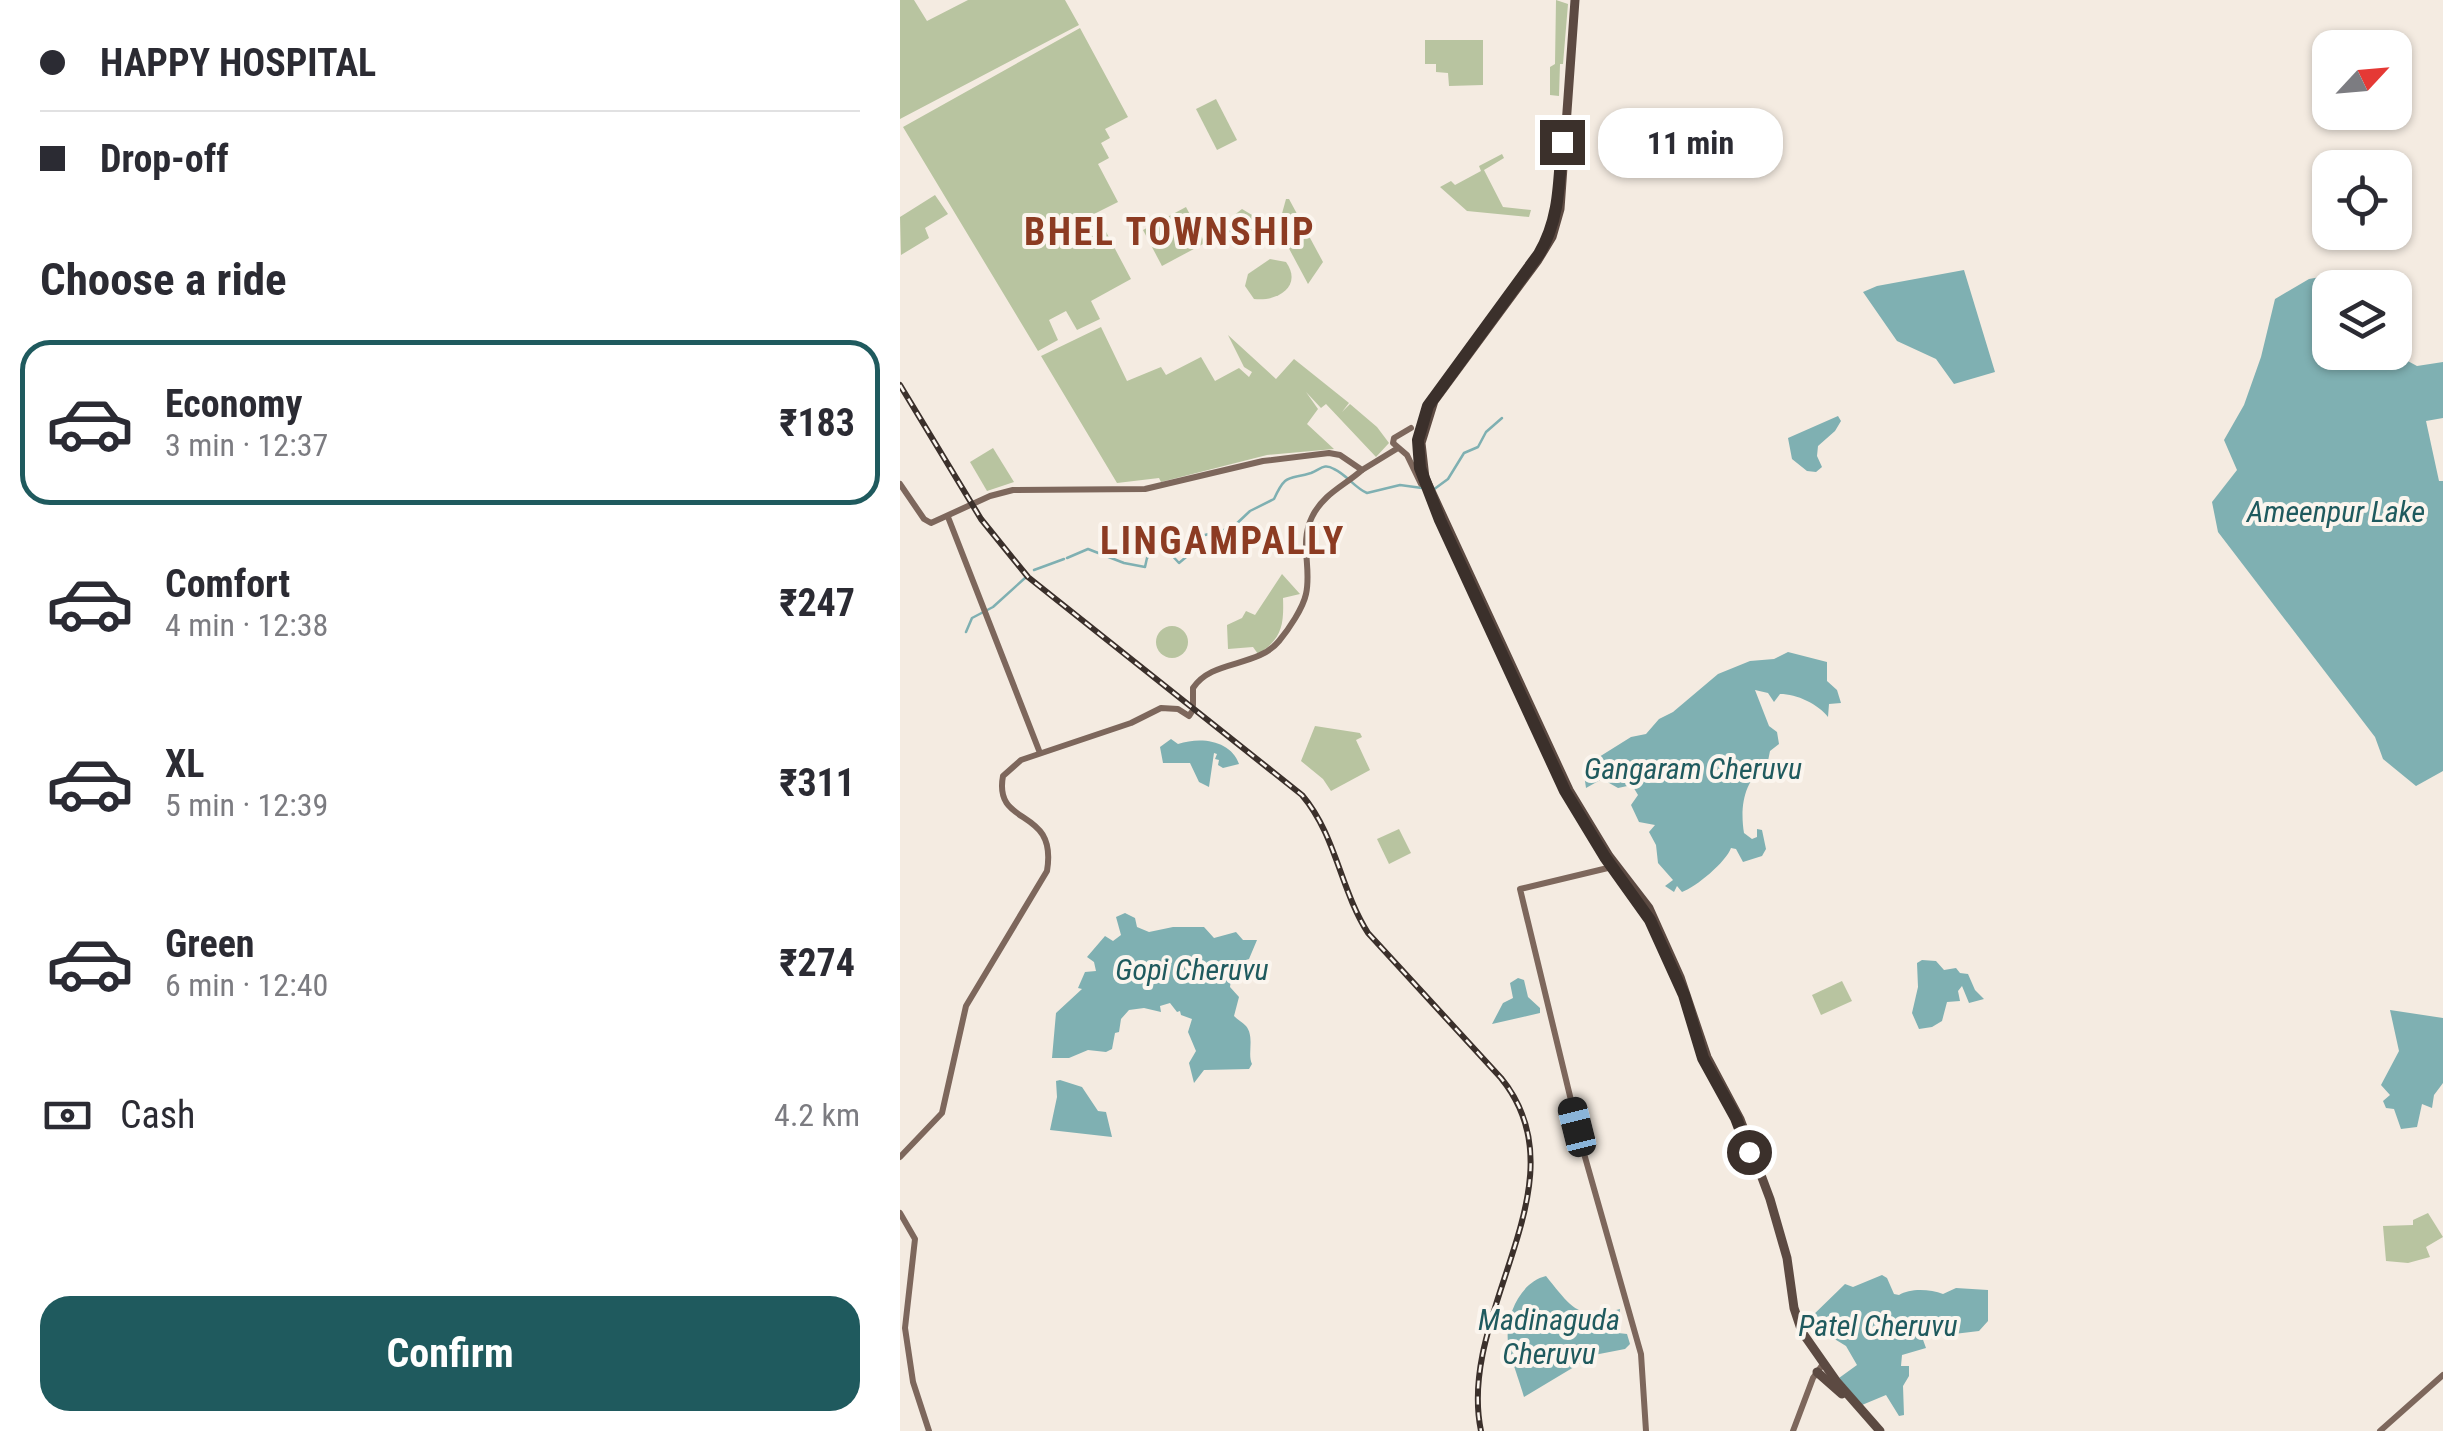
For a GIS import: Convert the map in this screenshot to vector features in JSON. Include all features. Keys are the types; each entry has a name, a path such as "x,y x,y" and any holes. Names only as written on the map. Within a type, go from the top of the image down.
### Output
{"highway":[{"path":"1574,0 1560,209 1552,237 1434,401 1421,443 1426,481 1565,791 1611,867 1648,908 1680,977 1698,1037 1747,1136 1777,1227 1794,1324 1818,1365 1876,1431"},
{"path":"1818,1365 1876,1431"}],"main road":[{"path":"1411,428 1405,442 1422,477 1407,455 1395,446 1394,438 1411,428"},
{"path":"1193,708 1197,681 1260,657 1280,640 1306,596 1304,550 1311,518 1327,496 1395,446"},
{"path":"902,484 926,521 995,494 1019,489 1145,488 1262,458 1334,452 1361,469"},
{"path":"946,516 1036,751"},
{"path":"900,1155 940,1118 966,1006 1044,880 1048,850 1041,830 1012,810 1000,782 1014,764 1036,751 1133,721 1163,706 1193,708"},
{"path":"1036,751 1132,723 1163,708 1193,708"},
{"path":"1611,867 1520,889 1599,1210 1642,1354 1647,1431"},
{"path":"900,1215 916,1239 904,1303 913,1382 929,1431"},
{"path":"1792,1431 1818,1365"},
{"path":"2382,1431 2443,1377"}],"green space":[{"path":"900,0 914,0 927,21 968,0 1065,0 1079,25 900,119"},
{"path":"1556,0 1568,4 1559,96 1550,95 1550,67 1555,64"},
{"path":"1080,28 1128,117 1105,129 1110,138 1101,143 1109,158 1098,164 1118,202 1096,213 1131,279 1091,301 1100,319 1077,330 1066,311 1049,320 1058,340 1038,351 903,127"},
{"path":"1425,40 1483,40 1483,85 1449,86 1448,73 1436,72 1436,64 1425,64"},
{"path":"1216,99 1237,140 1217,150 1196,109"},
{"path":"1502,154 1504,158 1484,170 1503,207 1531,210 1529,217 1467,211 1440,187 1451,181 1455,185"},
{"path":"935,195 948,214 925,228 929,238 901,255 900,217"},
{"path":"1286,199 1323,262 1308,284 1278,228"},
{"path":"1186,207 1205,243 1162,266 1143,230"},
{"path":"1242,209 1272,227 1236,247 1224,223"},
{"path":"1270,259 1286,262 1292,278 1290,285 1272,298 1254,299 1245,286 1248,274"},
{"path":"1101,327 1127,381 1161,367 1166,375 1201,357 1215,381 1239,368 1249,377 1252,372 1244,367 1228,335 1276,379 1294,359 1349,403 1342,412 1350,404 1389,443 1376,457 1326,404 1321,408 1306,392 1318,409 1307,424 1334,449 1267,455 1161,482 1159,478 1117,483 1041,356"},
{"path":"993,448 1014,482 987,491 970,462"},
{"path":"1282,574 1300,594 1283,598 1277,637 1258,654 1253,647 1228,649 1227,625 1242,618 1246,611 1255,615"},
{"path":"1172,626 1184,630 1188,642 1184,654 1172,658 1160,654 1156,642 1160,630"},
{"path":"1315,726 1360,733 1362,737 1356,740 1370,770 1331,791 1301,761"},
{"path":"1399,829 1411,853 1389,864 1377,839"},
{"path":"1842,981 1852,1001 1821,1015 1812,995"},
{"path":"2428,1213 2443,1237 2426,1247 2430,1257 2408,1263 2386,1261 2383,1226 2413,1225 2413,1220"}],"water":[{"path":"1964,270 1995,372 1954,384 1936,359 1897,341 1863,292"},
{"name":"Ameenpur Lake","path":"2312,278 2312,370 2412,370 2412,363 2443,362 2443,418 2426,421 2439,481 2443,481 2443,771 2416,786 2383,759 2375,737 2218,532 2212,502 2237,470 2224,440 2244,405 2275,299"},
{"path":"1838,416 1841,421 1835,431 1818,446 1822,467 1816,472 1807,471 1792,459 1788,438"},
{"name":"Gangaram Cheruvu","path":"1788,652 1827,662 1827,681 1837,690 1841,703 1829,704 1828,717 1800,698 1780,694 1774,702 1768,693 1755,690 1769,726 1777,732 1779,744 1770,751 1767,766 1748,787 1743,824 1744,833 1752,839 1757,837 1757,829 1762,830 1766,849 1762,856 1743,862 1736,849 1731,848 1702,880 1682,892 1677,886 1674,892 1665,886 1673,880 1658,863 1656,845 1649,832 1655,825 1639,822 1631,805 1638,795 1632,785 1618,788 1602,779 1586,788 1583,767 1631,737 1646,734 1659,719 1718,674"},
{"path":"1171,739 1178,744 1197,741 1223,745 1239,764 1223,768 1214,753 1209,787 1199,782 1190,763 1163,763 1160,747"},
{"name":"Gopi Cheruvu","path":"1125,913 1135,918 1137,927 1149,932 1204,927 1214,938 1236,932 1243,940 1257,940 1249,959 1233,964 1230,987 1239,997 1234,1016 1250,1035 1249,1069 1204,1070 1194,1083 1189,1063 1196,1051 1188,1032 1192,1019 1181,1015 1170,1003 1160,1006 1161,1012 1129,1010 1121,1019 1112,1049 1106,1052 1088,1050 1069,1058 1052,1058 1056,1013 1082,989 1078,988 1085,972 1096,971 1094,962 1087,957 1105,936 1113,941 1121,935 1116,917"},
{"path":"1936,961 1944,970 1956,968 1968,974 1984,999 1969,1003 1962,986 1958,991 1960,1001 1947,1002 1942,1021 1919,1029 1912,1013 1918,987 1917,963"},
{"path":"1518,978 1524,980 1528,997 1540,1013 1492,1024 1503,1003 1513,998 1510,983"},
{"path":"2390,1010 2443,1018 2443,1083 2434,1095 2432,1108 2422,1104 2417,1127 2401,1129 2394,1109 2386,1108 2383,1101 2390,1095 2381,1085 2399,1051"},
{"path":"1056,1081 1082,1087 1098,1111 1106,1112 1112,1137 1050,1130"},
{"name":"Patel Cheruvu","path":"1882,1275 1894,1294 1899,1295 1914,1290 1943,1294 1956,1288 1988,1290 1988,1321 1979,1331 1954,1334 1951,1324 1934,1325 1922,1337 1926,1348 1902,1355 1901,1366 1909,1366 1909,1376 1903,1386 1904,1415 1899,1416 1886,1395 1862,1405 1839,1378 1857,1365 1846,1346 1828,1335 1817,1337 1807,1321 1845,1284 1853,1287"},
{"name":"Madinaguda Cheruvu","path":"1546,1276 1577,1309 1594,1313 1620,1309 1618,1333 1627,1334 1630,1344 1625,1349 1594,1355 1524,1397 1509,1347 1509,1322 1522,1293"}],"waterway":[{"path":"1433,490 1448,479 1464,453 1478,447 1486,432 1502,418"},
{"path":"1067,558 1088,549 1145,567 1147,558 1158,547 1179,563 1198,547 1201,536 1232,528 1250,511 1274,499 1288,479 1325,467 1331,467 1367,493 1400,485 1422,488"},
{"path":"1034,570 1064,559"},
{"path":"966,632 972,618 993,607 1025,578"}],"railway":[{"path":"900,385 981,519 1028,577 1302,795 1323,827 1368,933 1501,1078 1524,1118 1531,1161 1526,1204 1486,1340 1478,1386 1481,1431"}],"district":[{"name":"BHEL TOWNSHIP","path":"1170,232"},
{"name":"LINGAMPALLY","path":"1223,541"}],"route":[{"path":"1562,142 1558,204 1552,230 1475,346 1428,406 1418,440 1420,468 1440,520 1565,791 1650,920 1684,995 1703,1058 1736,1118 1749,1152"}]}
